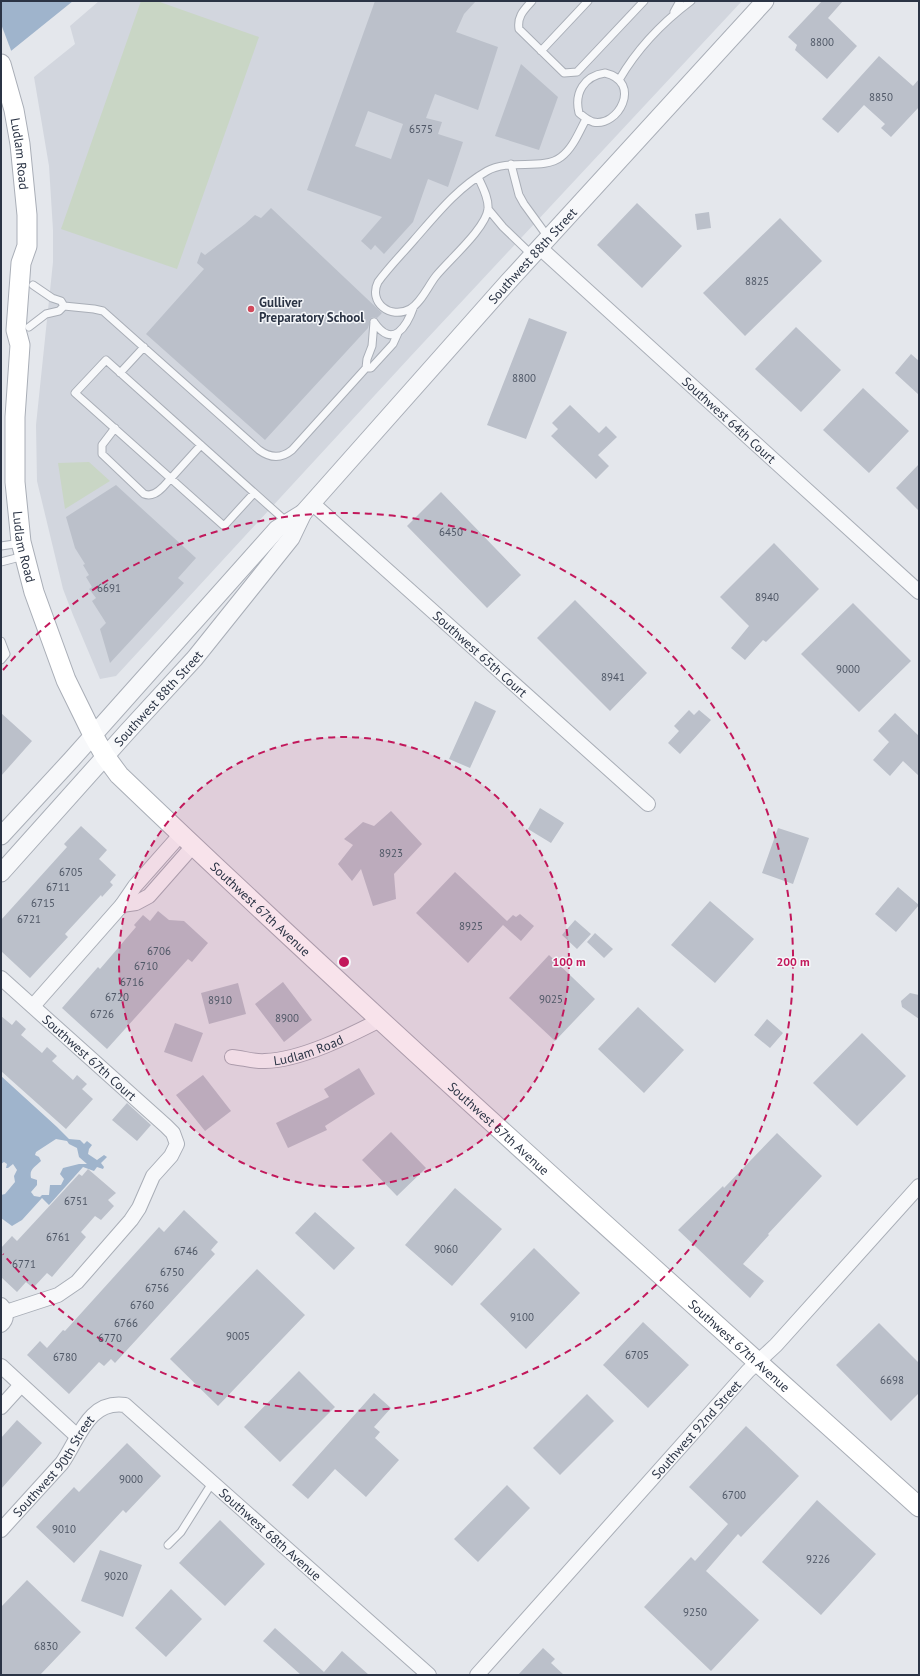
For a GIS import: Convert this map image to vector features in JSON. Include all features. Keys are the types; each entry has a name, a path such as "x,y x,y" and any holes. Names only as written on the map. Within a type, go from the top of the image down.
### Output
{"main road":[{"name":"Ludlam Road","path":"2,68 14,110 20,144 25,186 28,246 34,262 29,331 20,346"},
{"name":"Ludlam Road","path":"28,246 21,263 16,330 20,346 14,452 17,516 22,549 36,598 73,695 93,735"},
{"name":"Southwest 67th Avenue","path":"93,735 105,756 119,775 187,840 380,1020 919,1507"}],"street":[{"name":"Southwest 88th Street","path":"1,872 195,658 291,538 292,526 540,246 765,1"},
{"name":"Southwest 64th Court","path":"540,246 919,592"},
{"name":"Southwest 65th Court","path":"308,508 648,804"},
{"name":"Southwest 88th Street","path":"1,834 93,735 277,529 292,526"},
{"path":"33,1006 122,905 136,903 150,896 187,840"},
{"name":"Southwest 67th Court","path":"1,978 166,1126 176,1139 177,1144 176,1150 153,1176 139,1208 131,1220 76,1282 58,1295 3,1308"},
{"name":"Ludlam Road","path":"232,1057 264,1062 284,1059 348,1036 380,1020"},
{"name":"Southwest 92nd Street","path":"477,1675 740,1380 776,1345 919,1186"},
{"path":"1,1325 5,1319 3,1308"},
{"path":"1,1366 77,1436"},
{"path":"1,1407 21,1385"},
{"name":"Southwest 68th Avenue","path":"107,1406 117,1404 125,1405 131,1410 429,1675"},
{"name":"Southwest 90th Street","path":"1,1530 62,1463 69,1453 77,1436 88,1421 97,1412 107,1406"}],"lane":[{"path":"532,1 519,16 519,29 564,73 577,72 644,1"},
{"path":"541,51 588,1"},
{"path":"672,16 680,1"},
{"path":"619,80 628,65 672,16 691,1"},
{"path":"577,72 586,83"},
{"path":"605,73 613,75 619,80 624,86 625,94 624,100 616,112 602,121 594,122 586,119 579,113 577,105 578,97 586,83 598,74 605,73"},
{"path":"373,305 375,286 381,277 449,200 478,177 495,167 511,164 540,164 560,158 569,148 586,119"},
{"path":"511,164 520,195 527,209 540,246"},
{"path":"366,368 371,368 393,344 398,333 406,326 414,306 436,277 476,232 484,220 488,209 488,201 478,177"},
{"path":"488,209 499,223 540,246"},
{"path":"33,285 52,298 61,301 64,306"},
{"path":"375,295 383,309 391,313 402,313 414,306"},
{"path":"29,327 46,314 59,311 64,306 94,308 103,311 259,450 269,456 274,457 287,455 366,368 372,346 374,322 389,335 398,333"},
{"path":"120,373 144,347"},
{"path":"254,493 224,526 75,393 106,360 292,526"},
{"path":"115,428 104,441 102,445 102,454 104,458 147,495 158,492 201,445"},
{"path":"1,546 22,549"},
{"path":"1,562 22,549"},
{"path":"1,641 6,654 1,660"},
{"path":"168,1546 181,1532 212,1483"}],"shaded area":[{"name":"Gulliver Preparatory School","path":"99,1 742,1 410,357 116,676 100,679 63,589 37,481 36,425 53,262 53,230 49,166 34,77 75,44 70,26"}],"green space":[{"path":"141,1 157,1 259,37 177,269 61,229"},
{"path":"89,462 110,481 65,509 58,463"}],"water":[{"path":"1,1 73,1 1,59"},
{"path":"1,1076 69,1139 80,1140 84,1144 87,1141 92,1145 88,1154 97,1160 104,1155 107,1157 101,1163 104,1167 103,1169 97,1167 94,1171 83,1167 49,1205 42,1198 22,1220 12,1226 1,1218 1,1195 5,1194 15,1182 14,1176 17,1170 13,1164 6,1168 7,1164 4,1162 1,1164","holes":["56,1139 67,1141 69,1144 77,1148 79,1157 87,1164 79,1164 63,1168 60,1174 64,1179 61,1185 50,1185 49,1195 42,1195 40,1197 34,1196 31,1192 37,1185 37,1180 31,1178 31,1172 33,1168 41,1161 39,1157 35,1155 36,1152"]}],"pier":[{"path":"1,24 12,53 1,61"}],"building":[{"path":"375,1 476,1 464,14 456,32 498,47 478,110 435,94 426,118 442,122 438,134 463,142 448,187 428,179 413,222 384,254 375,245 371,250 361,241 382,217 307,190","holes":["368,111 403,124 391,159 355,146"]},
{"path":"822,1 843,1 828,18 857,46 827,79 795,50 797,45 788,37"},
{"path":"879,56 913,86 919,79 919,107 891,137 881,128 885,124 864,105 838,133 822,119"},
{"path":"521,64 558,97 539,150 495,136"},
{"path":"637,203 682,246 642,288 597,245"},
{"path":"271,208 382,313 377,318 371,318 368,328 265,440 146,334 204,269 197,263 201,252 205,255 255,215 261,218"},
{"path":"709,212 711,228 697,230 695,214"},
{"path":"780,218 822,261 745,336 703,293"},
{"path":"529,318 567,332 526,439 487,425"},
{"path":"796,327 841,370 801,412 755,369"},
{"path":"911,354 919,361 919,395 895,373"},
{"path":"863,388 909,431 869,473 823,430"},
{"path":"570,405 599,433 606,426 617,437 598,455 609,466 596,479 551,436 558,429 552,423"},
{"path":"919,464 919,511 896,488"},
{"path":"116,485 196,558 178,578 184,583 110,663 100,629 106,623 92,601 96,598 89,589 92,587 86,577 89,575 83,565 85,564 75,548 66,517"},
{"path":"441,492 521,575 487,608 407,526"},
{"path":"774,543 819,589 766,642 763,640 745,660 731,648 749,626 720,597"},
{"path":"575,600 647,673 610,711 537,638"},
{"path":"853,603 911,661 859,712 801,654"},
{"path":"475,701 496,711 470,768 449,759"},
{"path":"689,710 694,715 699,710 711,720 680,754 668,743 679,731 674,726"},
{"path":"1,713 32,741 1,776"},
{"path":"895,713 919,736 919,776 903,761 890,776 873,760 889,742 878,731"},
{"path":"540,808 564,823 551,843 528,829"},
{"path":"391,811 422,844 394,874 396,899 373,906 361,869 352,881 338,864 353,845 344,839 363,822 374,826"},
{"path":"81,826 107,850 99,859 116,875 110,882 113,885 102,897 101,895 65,934 68,937 30,978 1,951 1,920 67,847 64,844"},
{"path":"778,828 809,838 793,884 762,873"},
{"path":"455,872 507,921 513,915 516,917 520,914 534,926 521,941 503,925 468,963 416,913"},
{"path":"898,887 919,905 896,932 875,914"},
{"path":"710,901 754,939 715,983 671,945"},
{"path":"158,911 169,920 184,921 208,943 192,962 188,959 107,1049 62,1008 98,967 100,969 136,927 134,925 143,915 150,921"},
{"path":"575,920 591,934 577,949 562,935"},
{"path":"595,933 613,949 604,958 587,942"},
{"path":"549,955 595,999 555,1041 509,998"},
{"path":"283,982 312,1020 284,1042 255,1004"},
{"path":"238,983 246,1014 209,1024 201,993"},
{"path":"910,993 919,995 919,1019 902,1007 901,1001"},
{"path":"638,1007 684,1050 644,1093 598,1049"},
{"path":"1,1016 12,1025 16,1020 26,1029 21,1035 42,1053 47,1047 57,1056 52,1061 73,1080 77,1075 87,1084 82,1089 93,1099 66,1129 1,1071"},
{"path":"767,1019 783,1033 770,1048 754,1035"},
{"path":"175,1023 203,1033 192,1062 164,1052"},
{"path":"862,1033 906,1076 857,1126 813,1083"},
{"path":"359,1068 375,1094 325,1126 327,1130 288,1148 276,1123 329,1097 324,1089"},
{"path":"203,1075 231,1111 205,1131 176,1095"},
{"path":"127,1103 151,1125 137,1141 112,1120"},
{"path":"391,1132 426,1168 397,1196 362,1160"},
{"path":"777,1133 822,1176 768,1234 769,1235 743,1264 764,1281 750,1298 678,1230 723,1186 724,1188"},
{"path":"88,1169 116,1193 108,1200 114,1206 101,1220 95,1216 81,1232 86,1237 52,1277 47,1273 33,1288 26,1282 17,1292 1,1277 1,1248 12,1236 17,1241 79,1174 82,1176"},
{"path":"455,1188 502,1229 452,1286 405,1245"},
{"path":"184,1210 218,1242 211,1250 215,1254 115,1363 111,1359 104,1366 99,1362 69,1394 27,1355 40,1341 47,1348 63,1330 65,1331 159,1227 164,1232"},
{"path":"315,1212 355,1248 334,1270 295,1233"},
{"path":"534,1248 580,1293 526,1349 480,1304"},
{"path":"257,1269 305,1315 218,1406 170,1359"},
{"path":"643,1322 689,1365 648,1408 603,1365"},
{"path":"879,1323 919,1363 919,1393 891,1421 836,1365"},
{"path":"299,1371 335,1407 280,1462 244,1427"},
{"path":"374,1393 391,1408 374,1427 380,1432 375,1438 399,1460 366,1497 335,1469 308,1499 292,1485"},
{"path":"587,1394 614,1421 560,1475 533,1448"},
{"path":"17,1420 42,1443 1,1489 1,1438"},
{"path":"746,1426 799,1476 741,1537 738,1534 706,1571 759,1620 711,1671 644,1607 691,1557 695,1561 728,1524 689,1487"},
{"path":"127,1443 161,1476 126,1513 123,1510 74,1563 36,1527 74,1487 79,1492"},
{"path":"507,1485 530,1508 478,1562 454,1539"},
{"path":"817,1500 876,1554 821,1615 762,1562"},
{"path":"220,1520 265,1564 225,1606 179,1563"},
{"path":"100,1550 142,1565 123,1617 81,1601"},
{"path":"27,1580 81,1632 40,1675 1,1675 1,1607"},
{"path":"171,1589 202,1619 166,1657 135,1628"},
{"path":"275,1628 324,1672 342,1651 369,1675 301,1675 263,1641"},
{"path":"543,1648 555,1659 551,1663 564,1675 518,1675"}],"place":[{"name":"Gulliver Preparatory School","path":"251,309"}]}
